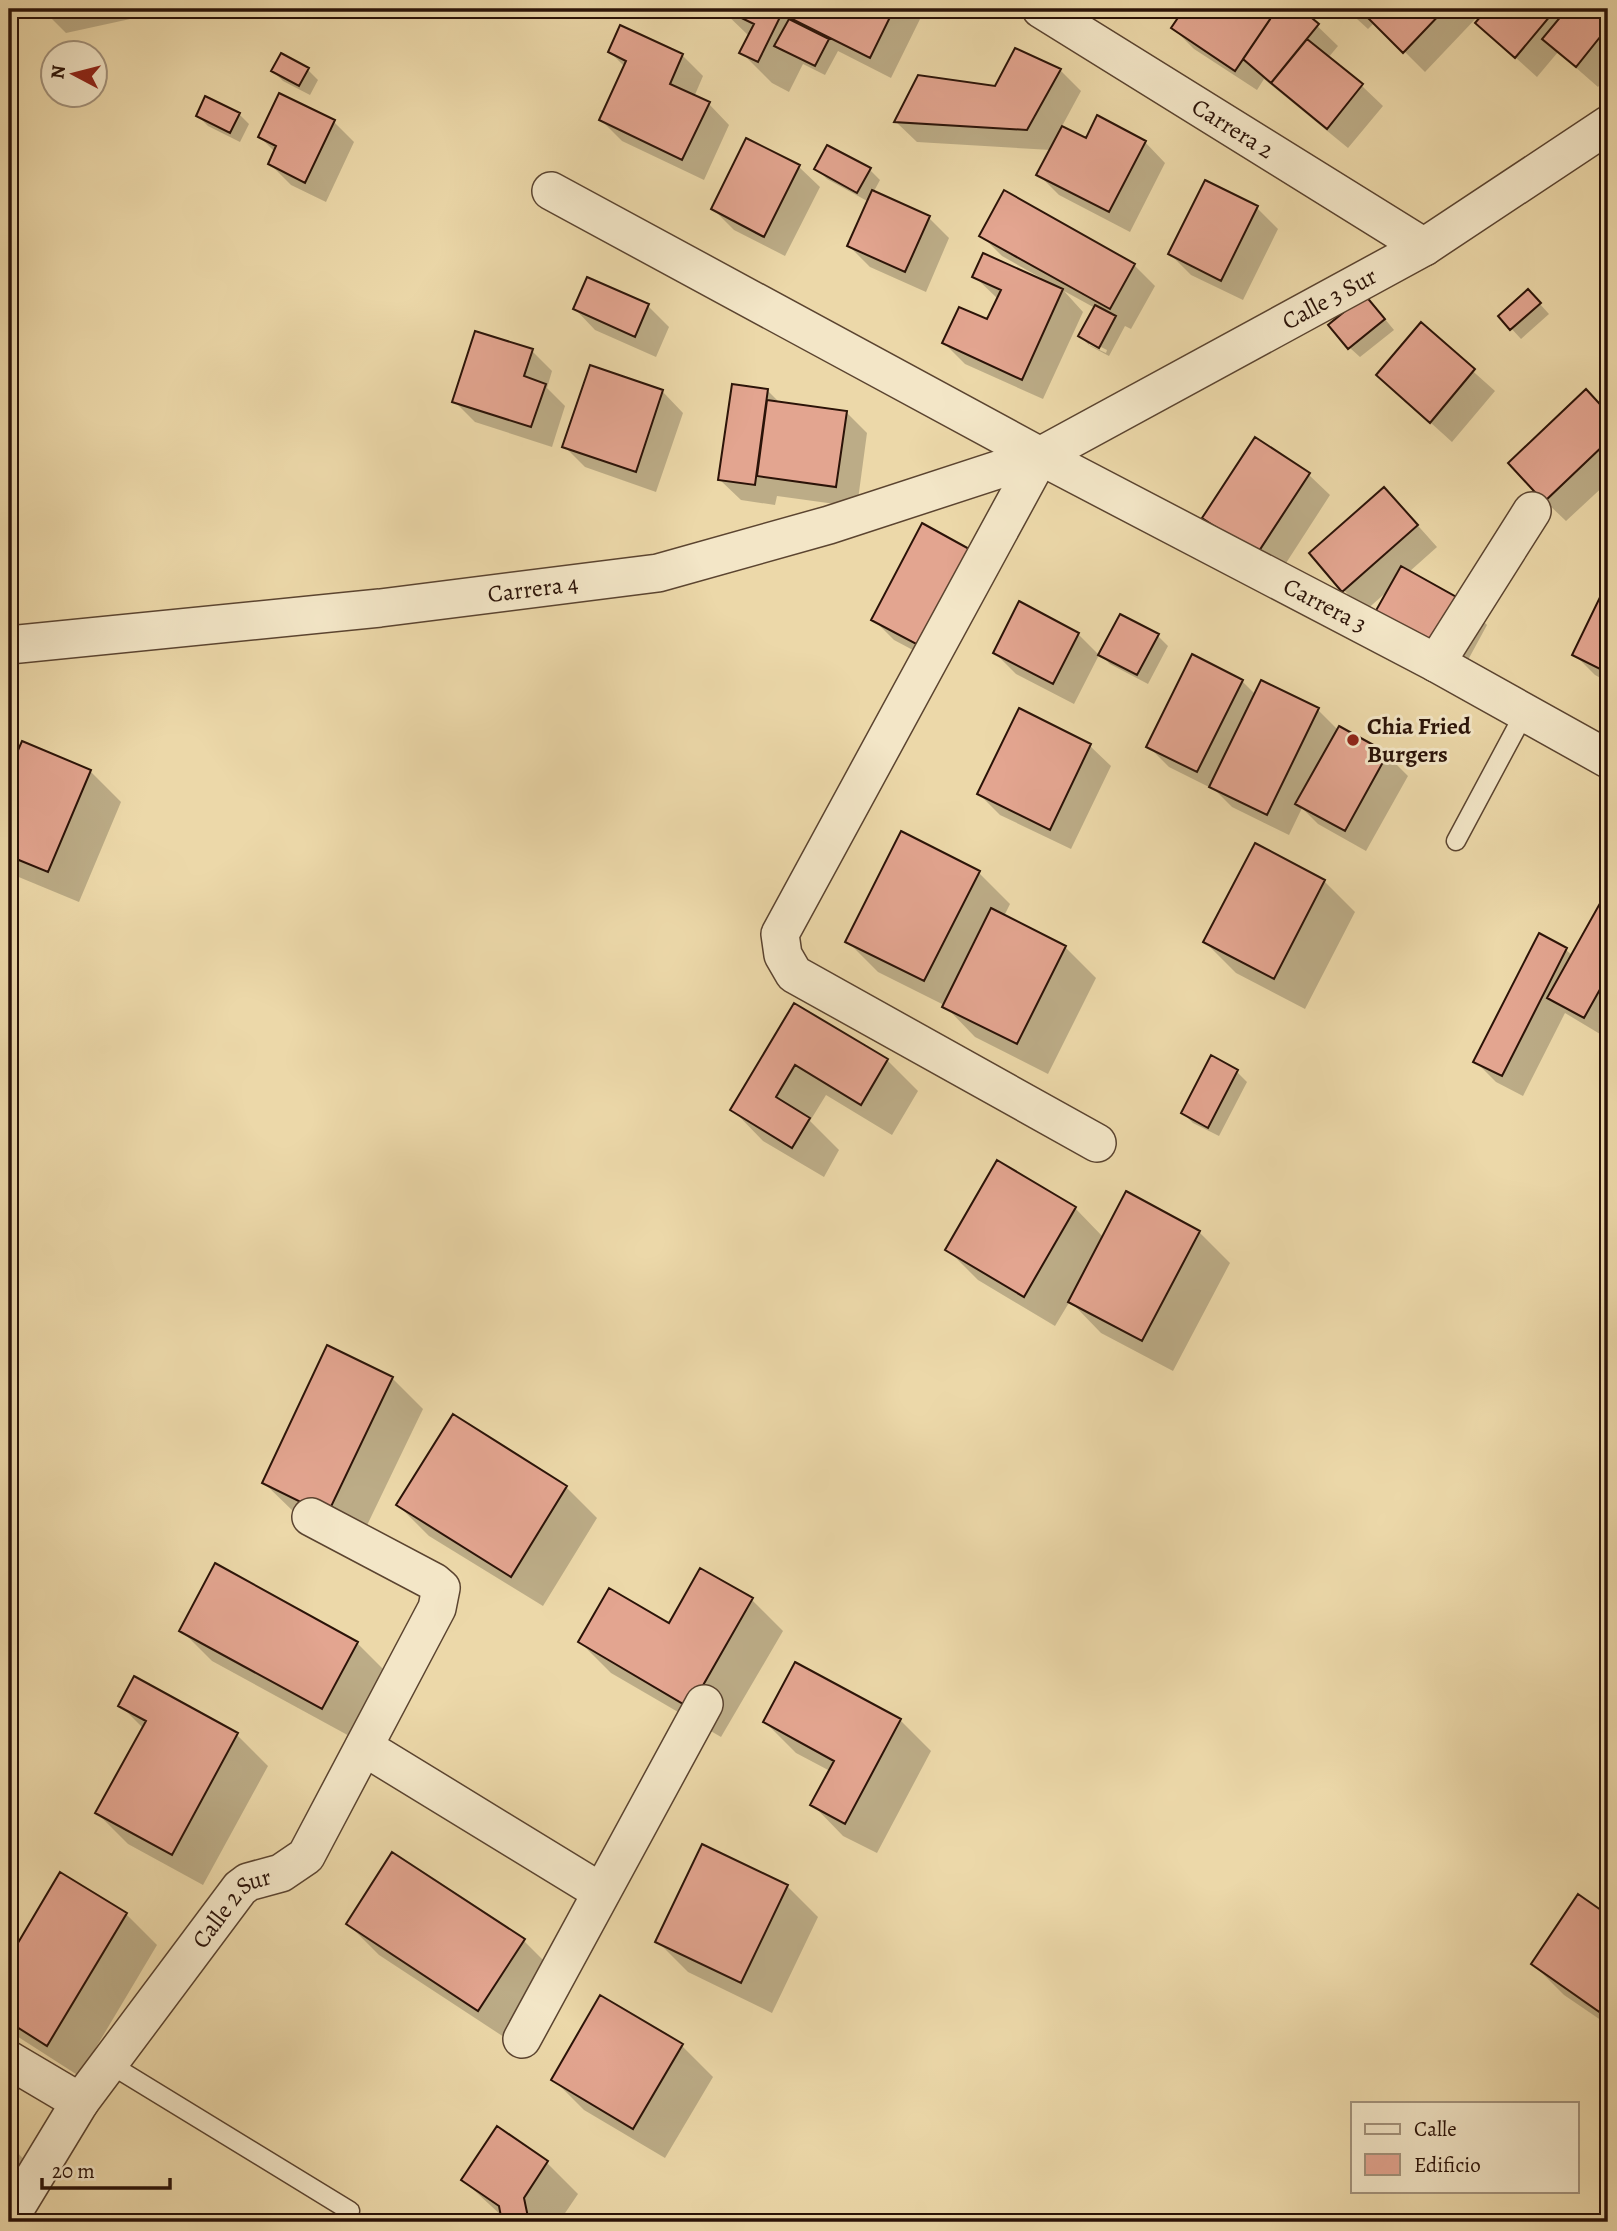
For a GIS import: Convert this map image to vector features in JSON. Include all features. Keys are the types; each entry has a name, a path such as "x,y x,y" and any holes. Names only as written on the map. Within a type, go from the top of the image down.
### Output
{"street":[{"name":"Carrera 2","path":"1041,9 1424,247"},
{"name":"Calle 3 Sur","path":"1040,456 1424,247 1608,125"},
{"name":"Carrera 3","path":"551,191 1040,456 1436,663 1608,759"},
{"name":"Carrera 4","path":"9,645 380,608 658,573 830,525 1040,456"},
{"path":"1040,456 780,934 783,955 794,974 1097,1143"},
{"path":"1436,663 1532,511"},
{"name":"Calle 2 Sur","path":"9,2219 80,2102 107,2063 240,1888 258,1878 281,1873 306,1856 437,1608 440,1588 434,1582 311,1517"},
{"path":"522,2039 704,1704"},
{"path":"364,1747 601,1892"},
{"path":"9,2060 80,2102"}],"lane":[{"path":"1456,841 1525,712"},
{"path":"107,2063 350,2211"}],"building":[{"path":"723,9 784,9 758,62 739,53 754,24"},
{"path":"792,9 894,9 870,58 788,17"},
{"path":"1184,9 1277,9 1235,71 1171,28"},
{"path":"1277,9 1301,9 1319,24 1271,83 1243,59"},
{"path":"1369,9 1445,9 1403,53 1364,14"},
{"path":"1487,9 1556,9 1515,58 1475,23"},
{"path":"1567,9 1608,9 1608,27 1576,67 1542,39"},
{"path":"789,19 829,39 815,66 774,46"},
{"path":"620,25 683,54 670,84 710,102 682,160 599,120 626,61 608,52"},
{"path":"1307,39 1363,84 1327,129 1271,83"},
{"path":"1015,48 1061,69 1027,130 894,122 918,75 995,86"},
{"path":"281,53 309,68 299,86 271,71"},
{"path":"279,93 335,120 305,183 268,164 276,146 258,137"},
{"path":"205,96 240,113 230,133 196,116"},
{"path":"1097,115 1146,141 1109,212 1036,175 1062,126 1086,138"},
{"path":"746,138 800,165 764,237 711,209"},
{"path":"827,145 871,168 857,193 814,169"},
{"path":"1205,180 1258,206 1221,281 1168,254"},
{"path":"872,190 930,216 905,272 847,246"},
{"path":"1004,190 1135,264 1110,309 979,236"},
{"path":"983,253 1063,289 1022,380 942,343 959,307 987,319 1001,290 972,277"},
{"path":"587,277 649,304 635,337 573,309"},
{"path":"1528,289 1541,303 1510,330 1498,316"},
{"path":"1365,295 1385,319 1348,349 1328,325"},
{"path":"1095,305 1116,316 1099,348 1078,336"},
{"path":"1421,322 1475,369 1430,423 1376,375"},
{"path":"475,331 533,349 524,376 546,384 531,427 452,402"},
{"path":"590,365 663,390 636,472 562,447"},
{"path":"732,384 768,389 755,485 718,480"},
{"path":"1586,389 1608,413 1608,441 1544,502 1508,463"},
{"path":"767,400 847,411 836,487 757,476"},
{"path":"1255,437 1310,473 1257,554 1202,518"},
{"path":"1384,487 1418,525 1342,592 1309,553"},
{"path":"922,523 971,550 920,646 871,620"},
{"path":"1401,566 1467,603 1441,651 1374,614"},
{"path":"1603,591 1608,593 1608,673 1572,655"},
{"path":"1019,601 1079,633 1053,684 993,653"},
{"path":"1120,614 1159,634 1137,675 1098,655"},
{"path":"1192,654 1243,680 1197,772 1146,747"},
{"path":"1261,680 1319,708 1267,815 1209,787"},
{"path":"1019,708 1091,744 1050,830 977,794"},
{"path":"1339,726 1388,753 1345,831 1295,804"},
{"path":"22,741 91,770 48,872 9,856 9,771"},
{"path":"901,831 980,871 924,981 845,942"},
{"path":"1255,843 1325,880 1274,979 1203,942"},
{"path":"1608,889 1608,975 1584,1018 1547,998"},
{"path":"991,908 1066,946 1017,1044 942,1007"},
{"path":"1539,933 1567,948 1502,1076 1473,1062"},
{"path":"794,1003 888,1059 861,1105 795,1065 776,1097 810,1118 792,1148 730,1110"},
{"path":"1211,1055 1238,1070 1208,1128 1181,1113"},
{"path":"997,1160 1076,1207 1024,1297 945,1250"},
{"path":"1126,1191 1200,1231 1142,1341 1068,1302"},
{"path":"327,1345 393,1377 327,1515 262,1483"},
{"path":"453,1414 567,1486 511,1577 396,1505"},
{"path":"215,1563 358,1642 322,1709 179,1631"},
{"path":"700,1568 753,1598 690,1708 578,1642 609,1588 669,1623"},
{"path":"795,1662 901,1719 845,1824 810,1805 834,1761 763,1722"},
{"path":"134,1676 238,1733 172,1855 95,1813 146,1721 118,1706"},
{"path":"702,1844 788,1885 741,1983 655,1942"},
{"path":"392,1852 525,1939 478,2011 346,1924"},
{"path":"60,1872 127,1913 47,2046 9,2022 9,1958"},
{"path":"1578,1894 1608,1915 1608,2018 1531,1964"},
{"path":"600,1995 683,2044 633,2129 551,2080"},
{"path":"497,2126 548,2161 524,2198 529,2222 502,2222 499,2206 461,2180"}],"place":[{"name":"Chia Fried Burgers","path":"1353,740"}]}
